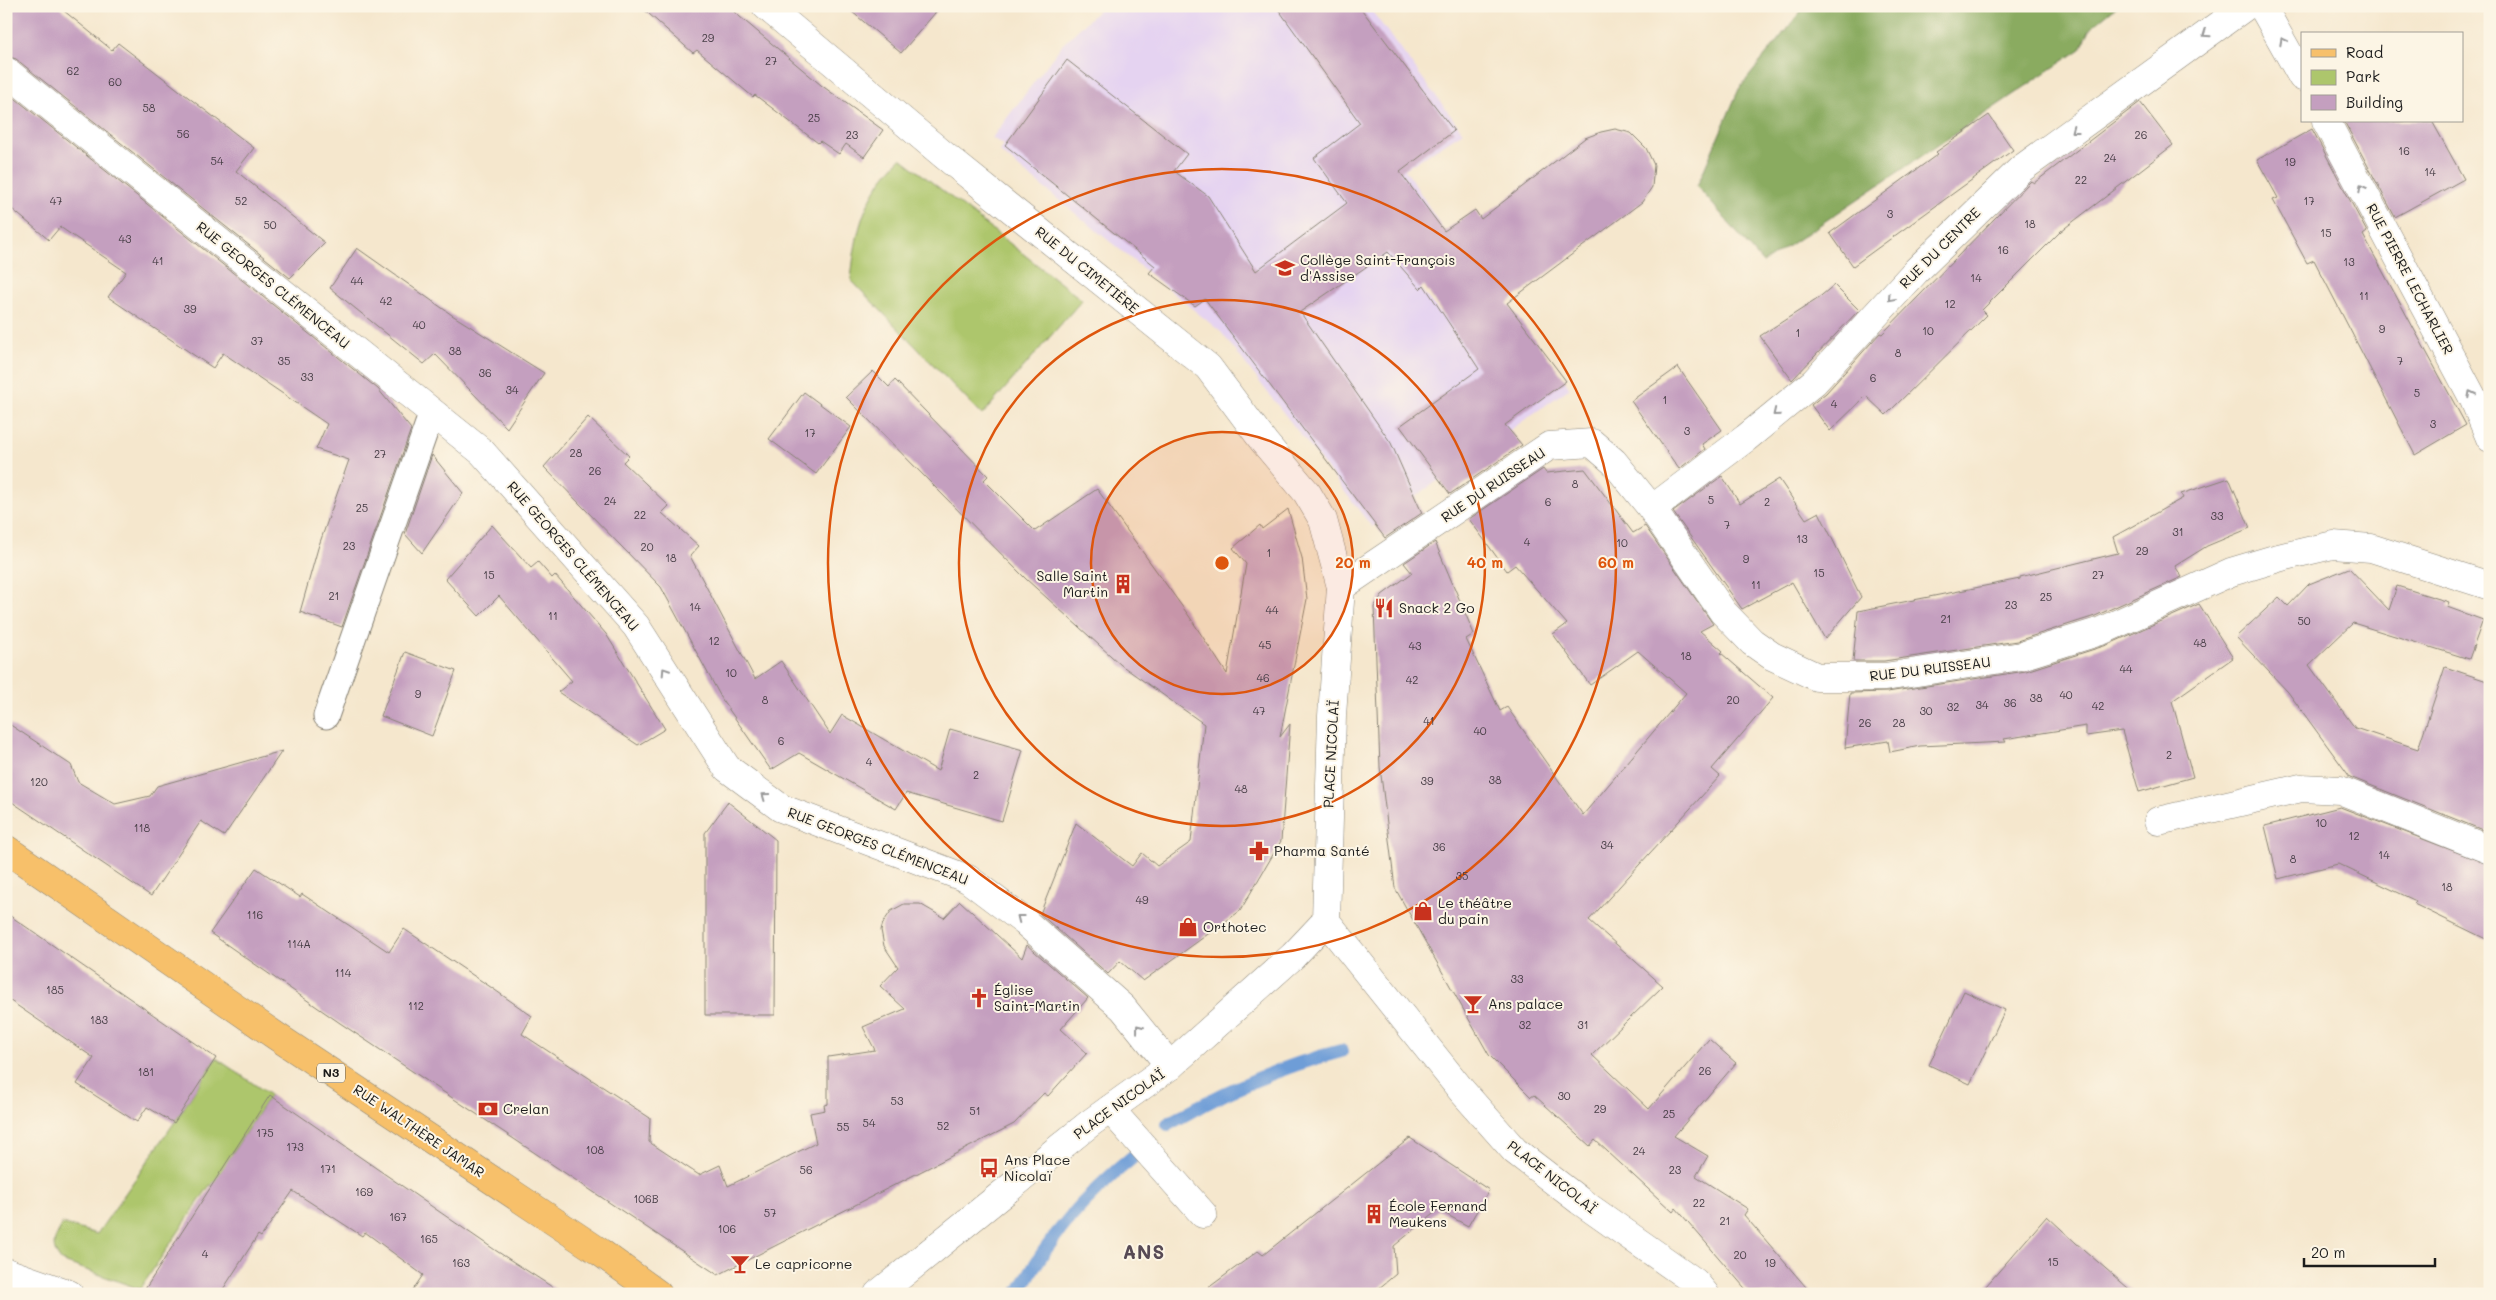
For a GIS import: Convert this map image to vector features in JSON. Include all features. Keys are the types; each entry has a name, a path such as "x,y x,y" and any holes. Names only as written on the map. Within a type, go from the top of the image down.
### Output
{"main road":[{"name":"RUE WALTHÈRE JAMAR","path":"6,849 276,1036 600,1252 658,1294"}],"street":[{"name":"RUE DU CIMETIÈRE","path":"766,6 945,156 1208,367 1264,442 1307,493 1323,520 1341,587"},
{"name":"RUE DU CENTRE","path":"1652,509 1746,438 1814,382 1916,271 2021,169 2246,6"},
{"path":"2262,6 2301,75"},
{"name":"RUE GEORGES CLÉMENCEAU","path":"6,71 482,452 636,626 727,768 781,808 968,879 1025,922 1124,1008 1170,1066"},
{"name":"RUE PIERRE LECHARLIER","path":"2327,122 2474,400 2490,438"},
{"name":"RUE DU RUISSEAU","path":"1341,587 1549,446 1592,443 1614,462 1652,509 1723,612 1752,642 1772,656 1817,677 1885,677 2021,656 2101,631 2231,572 2278,558 2333,545 2371,548 2490,586"},
{"name":"PLACE NICOLAÏ","path":"1341,587 1332,716 1326,921 1462,1091 1515,1151 1580,1201 1695,1282 1705,1294"},
{"path":"2158,821 2301,788 2340,790 2490,850"},
{"name":"PLACE NICOLAÏ","path":"878,1294 1110,1109 1170,1066 1293,956 1326,921"},
{"path":"1110,1109 1203,1214"},
{"path":"6,1272 69,1294"}],"lane":[{"path":"326,716 432,412"}],"shaded area":[{"name":"Collège Saint-François d'Assise","path":"1103,6 1368,6 1463,132 1405,169 1444,231 1435,277 1420,289 1444,318 1461,303 1477,327 1507,303 1570,388 1372,527 1221,332 1000,152 1004,145 992,138 1062,45"}],"green space":[{"path":"1805,6 2117,6 2091,27 2081,49 1763,263 1697,186 1739,89"},
{"path":"901,158 1082,300 982,415 851,280 859,229 870,199 888,172"},
{"path":"216,1058 270,1095 233,1152 235,1200 210,1185 140,1289 61,1261 55,1251 54,1242 62,1224 97,1234 174,1123"}],"building":[{"path":"6,6 58,6 112,50 118,43 254,148 236,171 325,243 290,278 16,59 6,56"},
{"path":"640,6 727,6 821,85 883,130 864,157 846,144 839,154 820,141 818,143 755,95 753,97 697,50 693,53"},
{"path":"845,6 941,6 901,53"},
{"path":"1276,6 1359,6 1454,131 1400,172 1444,231 1475,210 1481,219 1585,138 1601,132 1615,129 1631,133 1646,148 1654,165 1652,187 1642,202 1507,303 1566,381 1505,425 1522,445 1450,494 1400,426 1479,369 1424,285 1420,289 1388,252 1300,312 1391,443 1422,513 1385,538 1205,299 1195,306 1149,273 1155,266 1005,145 1067,60 1187,154 1174,171 1208,196 1256,271 1347,203 1314,158 1360,123"},
{"path":"6,91 378,389 411,429 342,627 300,612 318,548 349,460 316,449 327,424 223,353 213,368 108,297 126,272 60,227 49,240 6,204"},
{"path":"2140,102 2173,145 2061,231 1982,310 1987,315 1886,415 1866,396 1830,431 1811,405 1826,393 1880,333 1882,334 2031,181 2034,183"},
{"path":"1989,115 2013,150 1853,266 1830,233 1938,154 1936,152"},
{"path":"2345,122 2433,122 2464,179 2395,217"},
{"path":"2312,129 2367,232 2363,235 2466,425 2415,455 2314,260 2307,263 2273,200 2278,198 2257,160"},
{"path":"357,248 452,315 544,373 507,428 435,354 424,364 330,288"},
{"path":"1834,285 1859,310 1792,380 1760,336 1816,300"},
{"path":"1678,367 1722,430 1702,444 1705,449 1679,469 1631,401"},
{"path":"873,371 889,387 895,380 988,476 984,480 1035,531 1097,489 1189,616 1227,674 1246,564 1233,548 1260,525 1262,529 1288,509 1302,558 1307,599 1280,737 1290,724 1281,841 1240,911 1143,981 1120,961 1108,974 1040,914 1076,823 1132,866 1142,853 1157,866 1191,842 1204,724 1121,665 1026,579 846,397"},
{"path":"804,392 851,427 816,474 769,439"},
{"path":"588,417 629,456 623,462 669,506 662,513 699,546 690,556 755,679 781,661 830,734 842,715 938,771 950,729 1023,750 1002,821 906,793 896,809 799,753 771,770 723,701 661,587 544,467"},
{"path":"432,455 463,493 422,553 405,534"},
{"path":"1543,469 1546,473 1585,469 1633,533 1645,526 1713,624 1700,631 1723,651 1721,653 1773,698 1712,769 1720,776 1589,920 1663,986 1592,1055 1649,1109 1709,1039 1736,1063 1674,1136 1708,1156 1696,1176 1748,1209 1744,1215 1812,1294 1750,1294 1676,1208 1673,1212 1595,1140 1590,1146 1534,1095 1531,1097 1489,1055 1395,888 1380,767 1374,607 1382,595 1412,573 1404,563 1435,542 1474,634 1466,639 1500,711 1507,707 1583,815 1686,693 1638,651 1590,685 1553,634 1567,624 1515,565 1507,571 1469,519"},
{"path":"1722,476 1740,504 1779,479 1806,519 1819,512 1861,597 1825,639 1792,582 1742,609 1673,512"},
{"path":"2229,478 2250,528 2207,546 2175,566 2182,577 2095,616 2017,641 1884,661 1853,661 1858,611 2020,579 2020,577 2118,553 2113,537 2183,498 2181,494"},
{"path":"492,525 531,568 538,562 552,578 555,575 606,634 665,729 638,745 558,692 572,681 499,596 479,616 445,579"},
{"path":"2349,568 2389,610 2397,586 2449,602 2447,607 2483,620 2469,659 2353,623 2309,665 2355,728 2418,749 2445,667 2490,682 2490,833 2350,777 2288,692 2236,637 2279,597 2288,606 2309,584"},
{"path":"2199,604 2233,658 2172,701 2193,777 2139,792 2122,731 2086,736 2086,726 2004,739 2006,742 1920,746 1890,752 1888,741 1845,748 1850,693 1887,692 2026,671 2107,645"},
{"path":"405,652 456,671 432,736 381,716"},
{"path":"6,722 71,765 78,782 115,804 150,796 157,786 282,751 224,836 201,821 151,896 6,798"},
{"path":"728,802 776,840 775,1015 705,1015 705,833"},
{"path":"2340,807 2490,865 2490,941 2414,904 2416,901 2338,864 2278,879 2265,826"},
{"path":"256,868 300,897 302,894 389,952 404,929 492,988 532,1016 522,1034 650,1118 649,1142 699,1175 720,1165 728,1186 816,1143 810,1113 825,1110 824,1105 828,1104 828,1057 875,1050 863,1027 905,1009 880,986 898,967 884,946 881,930 883,923 891,911 904,904 920,904 944,918 960,901 1022,958 1027,945 1088,998 1061,1029 1087,1053 1048,1096 1044,1093 1014,1124 718,1275 340,1023 210,933"},
{"path":"6,913 216,1058 174,1123 147,1107 137,1122 77,1084 94,1058 6,998"},
{"path":"1964,991 2005,1010 1970,1084 1929,1065"},
{"path":"270,1095 495,1250 563,1294 410,1294 423,1275 365,1232 362,1236 293,1191 261,1237 258,1235 220,1294 142,1294"},
{"name":"École Fernand Meukens","path":"1410,1138 1489,1190 1468,1226 1438,1210 1394,1246 1396,1274 1372,1294 1200,1294 1258,1251 1263,1255"},
{"path":"2047,1216 2076,1243 2135,1294 1979,1294"}],"waterway":[{"path":"1168,1124 1252,1081 1318,1057 1341,1051"},
{"path":"1018,1294 1042,1254 1069,1219 1099,1187 1134,1156"}],"place":[{"name":"Collège Saint-François d'Assise","path":"1285,268"},
{"name":"Salle Saint Martin","path":"1123,584"},
{"name":"Snack 2 Go","path":"1384,608"},
{"name":"Pharma Santé","path":"1259,851"},
{"name":"Le théâtre du pain","path":"1423,911"},
{"name":"Orthotec","path":"1188,927"},
{"name":"Église Saint-Martin","path":"979,998"},
{"name":"Ans palace","path":"1473,1004"},
{"name":"Crelan","path":"488,1109"},
{"name":"Ans Place Nicolaï","path":"989,1168"},
{"name":"École Fernand Meukens","path":"1374,1214"},
{"name":"Le capricorne","path":"740,1264"}],"district":[{"name":"ANS","path":"1144,1252"}]}
